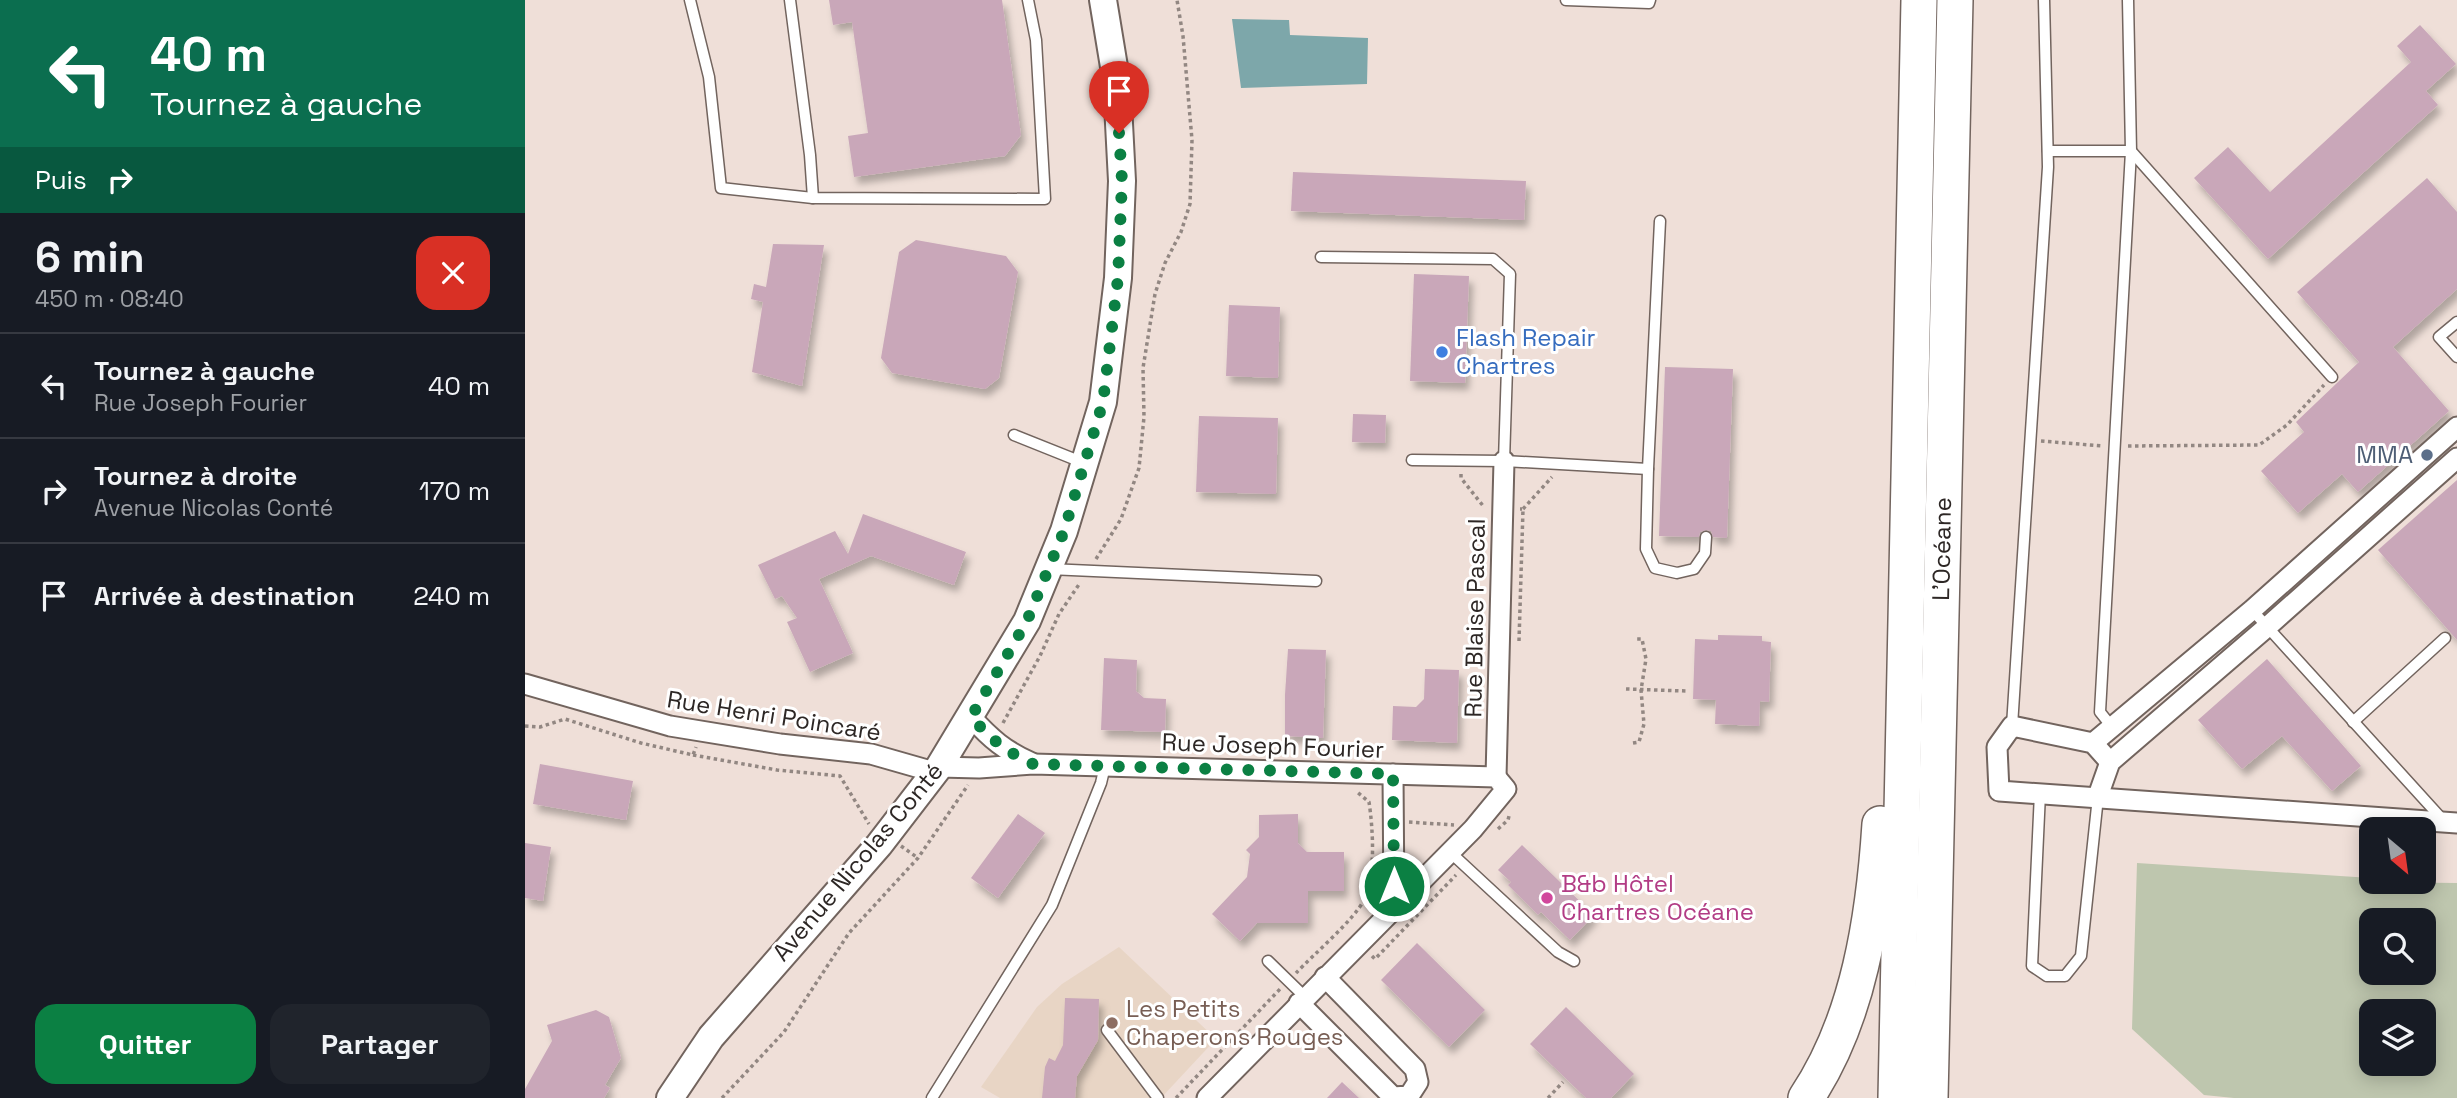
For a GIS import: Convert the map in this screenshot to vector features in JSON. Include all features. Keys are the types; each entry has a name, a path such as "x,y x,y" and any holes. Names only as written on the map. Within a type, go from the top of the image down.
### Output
{"highway":[{"name":"L’Océane","path":"1896,1098 1919,0"},
{"name":"L’Océane","path":"1930,1098 1955,0"},
{"path":"1806,1098 1831,1053 1855,985 1868,933 1881,799 1903,745"}],"street":[{"name":"Avenue Nicolas Conté","path":"670,1098 711,1037 886,835 937,769 1027,621 1064,531 1103,402 1118,278 1122,181 1117,85 1103,0"},
{"path":"2093,743 2252,610 2457,427"},
{"path":"2098,796 2110,762 2457,458"},
{"name":"Rue Blaise Pascal","path":"1501,783 1504,461"},
{"name":"Rue Henri Poincaré","path":"527,691 670,726 781,744 871,754 937,769"},
{"name":"Rue Joseph Fourier","path":"971,717 993,741 1033,764"},
{"path":"2110,762 2093,743 2012,726 1997,747 1999,791 2451,822"},
{"path":"2112,727 2129,746"},
{"name":"Rue Joseph Fourier","path":"937,769 1033,764 1393,774 1501,783"},
{"path":"1393,774 1394,908"},
{"path":"1207,1098 1473,829 1501,783"},
{"path":"1302,1000 1393,1097 1409,1096 1418,1082 1415,1069 1325,977"}],"lane":[{"path":"690,0 709,77 720,188 813,198 1045,199 1037,40 1028,0"},
{"path":"790,0 813,198"},
{"path":"1566,0 1649,3 1650,0"},
{"path":"2012,726 2048,151 2044,0"},
{"path":"2112,727 2100,712 2131,150 2128,0"},
{"path":"2048,151 2131,150 2332,377"},
{"path":"1660,221 1646,549 1655,568 1677,573 1694,569 1705,553 1706,537"},
{"path":"1321,257 1493,259 1510,274 1504,461"},
{"path":"2457,322 2439,337 2457,357"},
{"path":"1014,435 1085,463"},
{"path":"1412,460 1504,461 1648,469"},
{"path":"1049,569 1315,581"},
{"path":"2252,610 2353,722 2451,822"},
{"path":"2353,722 2445,638"},
{"path":"932,1098 1052,905 1101,783 1105,766"},
{"path":"2040,793 2032,966 2047,976 2065,976 2081,956 2098,796"},
{"path":"1450,852 1557,951 1574,961"},
{"path":"1268,961 1302,1000"},
{"path":"1107,1030 1158,1098"}],"path":[{"path":"2032,440 2115,447 2259,445 2287,425 2332,377"},
{"path":"1523,509 1552,480 1552,464"},
{"path":"1633,743 1639,742 1644,724 1641,690 1646,659 1642,639 1635,639"},
{"path":"1626,689 1686,691"},
{"path":"693,755 840,776 869,824 918,858"},
{"path":"1176,1098 1363,903 1370,886 1372,821 1369,802 1357,791 1343,790"},
{"path":"1548,1098 1563,1082"}],"shaded area":[{"name":"Les Petits Chaperons Rouges","path":"1119,947 1216,1039 1161,1098 1000,1098 981,1087 1037,1007 1062,984"}],"green space":[{"path":"2137,863 2359,877 2359,894 2436,894 2436,883 2457,883 2457,1098 2234,1098 2204,1095 2132,1029"}],"water":[{"path":"1232,19 1289,20 1290,35 1368,38 1367,84 1241,88"}],"building":[{"path":"829,0 1002,0 1021,135 1005,156 854,177 848,136 868,133 852,22 833,25"},
{"path":"2420,25 2456,64 2426,91 2438,105 2268,259 2194,178 2228,147 2270,192 2411,62 2397,46"},
{"path":"1293,172 1526,181 1524,220 1291,211"},
{"path":"2427,178 2457,212 2457,289 2393,347 2449,411 2358,492 2342,474 2298,513 2261,471 2304,432 2296,422 2359,362 2297,292"},
{"path":"916,240 1006,256 1018,272 999,378 985,389 892,373 881,358 899,252"},
{"path":"773,244 824,245 802,386 752,372 763,302 751,299 754,284 766,287"},
{"path":"1414,274 1469,276 1465,383 1410,381"},
{"path":"1229,305 1280,307 1278,378 1226,376"},
{"path":"1665,367 1733,369 1727,538 1713,537 1711,531 1706,530 1700,532 1699,537 1659,536"},
{"path":"1353,414 1386,415 1385,443 1352,442"},
{"path":"1199,416 1278,418 1276,494 1196,492"},
{"path":"2457,480 2457,640 2378,550"},
{"path":"863,514 966,552 954,585 871,556 819,579 853,653 810,672 787,622 797,618 782,596 775,599 758,565 835,531 848,554"},
{"path":"1718,635 1762,636 1762,641 1771,642 1769,702 1760,701 1759,726 1715,724 1716,700 1693,699 1695,639 1718,640"},
{"path":"1288,649 1326,650 1323,738 1285,736"},
{"path":"1104,658 1137,660 1136,691 1144,698 1166,699 1165,732 1101,730"},
{"path":"2267,659 2361,766 2332,791 2282,736 2242,769 2198,720"},
{"path":"1425,669 1459,670 1457,743 1392,740 1393,706 1416,707 1424,699"},
{"path":"540,764 633,781 626,820 533,804"},
{"path":"1018,814 1045,833 998,898 971,878"},
{"path":"1298,814 1298,843 1307,852 1344,852 1344,891 1308,891 1308,923 1257,923 1240,941 1212,914 1247,877 1250,854 1246,850 1259,837 1259,815"},
{"path":"525,843 551,847 543,901 525,898"},
{"path":"1522,845 1594,915 1570,940 1541,912 1538,915 1508,885 1511,882 1498,870"},
{"path":"1417,943 1485,1010 1449,1047 1381,980"},
{"path":"1065,998 1099,999 1098,1040 1077,1076 1075,1098 1042,1098 1045,1067 1049,1058 1055,1061 1063,1045"},
{"path":"1566,1007 1634,1074 1611,1098 1586,1098 1530,1044"},
{"path":"596,1010 609,1017 621,1058 605,1085 610,1088 604,1098 525,1098 525,1089 552,1041 547,1025"},
{"path":"1342,1082 1359,1098 1327,1098"}],"place":[{"name":"Flash Repair Chartres","path":"1442,352"},
{"name":"MMA","path":"2427,455"},
{"name":"B&b Hôtel Chartres Océane","path":"1547,898"},
{"name":"Les Petits Chaperons Rouges","path":"1112,1023"}],"route":[{"path":"1119,133 1122,181 1118,278 1103,402 1064,531 1027,621 971,717 993,741 1033,764 1393,774 1394,886"}]}
